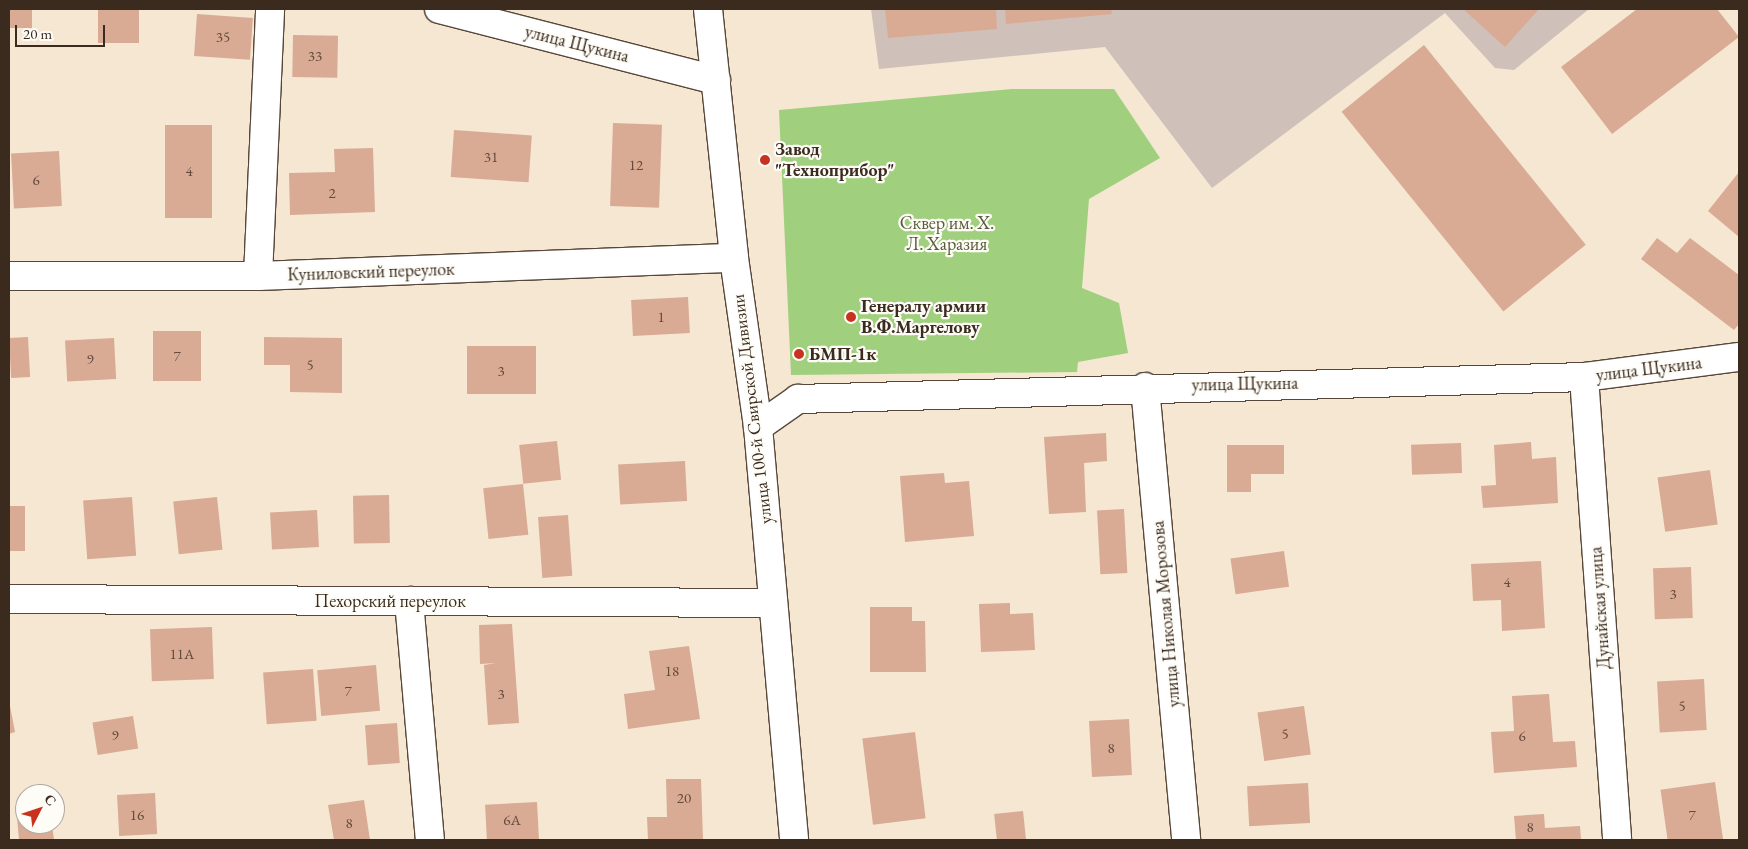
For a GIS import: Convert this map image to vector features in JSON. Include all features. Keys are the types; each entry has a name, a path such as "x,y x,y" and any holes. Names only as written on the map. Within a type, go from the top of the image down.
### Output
{"street":[{"path":"258,276 270,9"},
{"name":"улица Щукина","path":"439,9 716,80"},
{"name":"улица 100-й Свирской Дивизии","path":"708,9 734,258 758,427 794,840"},
{"name":"Куниловский переулок","path":"9,276 258,276 734,258"},
{"name":"улица Щукина","path":"758,427 798,399 1146,387 1584,377 1739,357"},
{"name":"Дунайская улица","path":"1584,377 1617,840"},
{"name":"улица Николая Морозова","path":"1146,387 1186,840"},
{"name":"Пехорский переулок","path":"9,599 772,603"},
{"path":"409,601 430,840"}],"shaded area":[{"path":"871,9 1589,9 1514,70 1495,68 1445,13 1212,188 1105,47 879,69"}],"green space":[{"name":"Сквер им. Х. Л. Харазия","path":"1012,89 1114,89 1160,158 1089,199 1082,288 1119,303 1128,353 1078,362 1077,372 791,375 779,110"}],"building":[{"path":"9,9 32,9 32,28 9,28"},
{"path":"98,9 139,9 139,43 98,43"},
{"path":"885,9 996,9 997,29 888,38"},
{"path":"1005,9 1111,9 1112,14 1006,24"},
{"path":"1463,9 1539,9 1505,47"},
{"path":"1637,9 1717,9 1739,37 1612,134 1561,67"},
{"path":"197,14 253,18 250,60 194,56"},
{"path":"293,35 338,36 337,78 292,77"},
{"path":"1424,45 1586,245 1503,311 1342,112"},
{"path":"613,123 662,125 659,208 610,206"},
{"path":"165,125 212,125 212,218 165,218"},
{"path":"454,130 532,135 529,182 451,177"},
{"path":"373,148 375,212 290,215 289,173 335,172 334,149"},
{"path":"59,151 62,206 14,208 11,154"},
{"path":"1739,172 1739,237 1708,211"},
{"path":"1657,238 1677,253 1690,238 1739,275 1739,324 1734,330 1641,259"},
{"path":"688,297 690,333 633,336 631,300"},
{"path":"153,331 201,331 201,381 153,381"},
{"path":"28,337 30,377 11,378 9,338"},
{"path":"264,337 342,338 342,393 290,392 290,365 264,365"},
{"path":"114,338 116,379 67,382 65,341"},
{"path":"467,346 536,346 536,394 467,394"},
{"path":"1106,433 1107,461 1084,463 1086,512 1049,514 1044,437"},
{"path":"557,441 561,480 523,484 519,445"},
{"path":"1531,442 1532,459 1556,457 1558,503 1483,508 1481,486 1496,485 1494,445"},
{"path":"1461,443 1462,473 1412,475 1411,445"},
{"path":"1227,445 1284,445 1284,474 1251,474 1251,492 1227,492"},
{"path":"685,461 687,501 620,504 618,465"},
{"path":"1710,470 1718,524 1665,532 1658,477"},
{"path":"944,473 945,483 969,481 974,536 905,542 900,476"},
{"path":"523,484 528,535 489,539 483,488"},
{"path":"389,495 390,543 354,544 353,496"},
{"path":"132,497 136,556 87,559 83,500"},
{"path":"217,497 223,550 179,554 173,502"},
{"path":"9,506 25,506 25,551 9,551"},
{"path":"1124,509 1127,573 1100,574 1097,510"},
{"path":"317,510 319,547 272,549 270,512"},
{"path":"568,515 572,576 542,578 538,517"},
{"path":"1284,551 1289,587 1236,594 1231,559"},
{"path":"1541,561 1545,628 1502,631 1501,600 1473,601 1471,564"},
{"path":"1691,567 1693,618 1655,619 1653,568"},
{"path":"1010,603 1010,614 1033,613 1035,650 981,652 979,604"},
{"path":"870,607 912,607 912,621 925,621 926,672 870,672"},
{"path":"512,624 519,723 488,725 484,665 496,663 480,664 479,625"},
{"path":"212,627 214,679 152,681 150,629"},
{"path":"689,646 700,719 628,729 624,694 655,690 649,651"},
{"path":"376,665 380,711 321,716 317,670"},
{"path":"313,669 317,721 267,724 263,672"},
{"path":"1704,679 1707,730 1660,732 1657,681"},
{"path":"1549,694 1553,742 1575,741 1577,767 1494,773 1491,732 1514,731 1512,696"},
{"path":"9,701 15,732 9,734"},
{"path":"1304,706 1311,755 1264,761 1257,713"},
{"path":"133,716 138,749 98,755 93,722"},
{"path":"1129,719 1132,775 1092,777 1089,721"},
{"path":"397,723 400,763 368,765 365,725"},
{"path":"915,732 926,818 873,825 862,738"},
{"path":"666,779 701,779 703,840 648,840 647,817 667,817"},
{"path":"1715,782 1723,840 1668,840 1661,790"},
{"path":"1308,783 1310,823 1249,826 1247,786"},
{"path":"155,793 157,834 119,836 117,795"},
{"path":"364,800 370,840 334,840 328,805"},
{"path":"537,802 539,840 487,840 485,805"},
{"path":"1023,811 1026,840 997,840 994,814"},
{"path":"1544,814 1545,828 1580,826 1581,840 1516,840 1514,816"},
{"path":"18,834 53,834 54,840 19,840"}],"place":[{"name":"Завод \"Техноприбор\"","path":"765,160"},
{"name":"Генералу армии В.Ф.Маргелову","path":"851,317"},
{"name":"БМП-1к","path":"799,354"}]}
